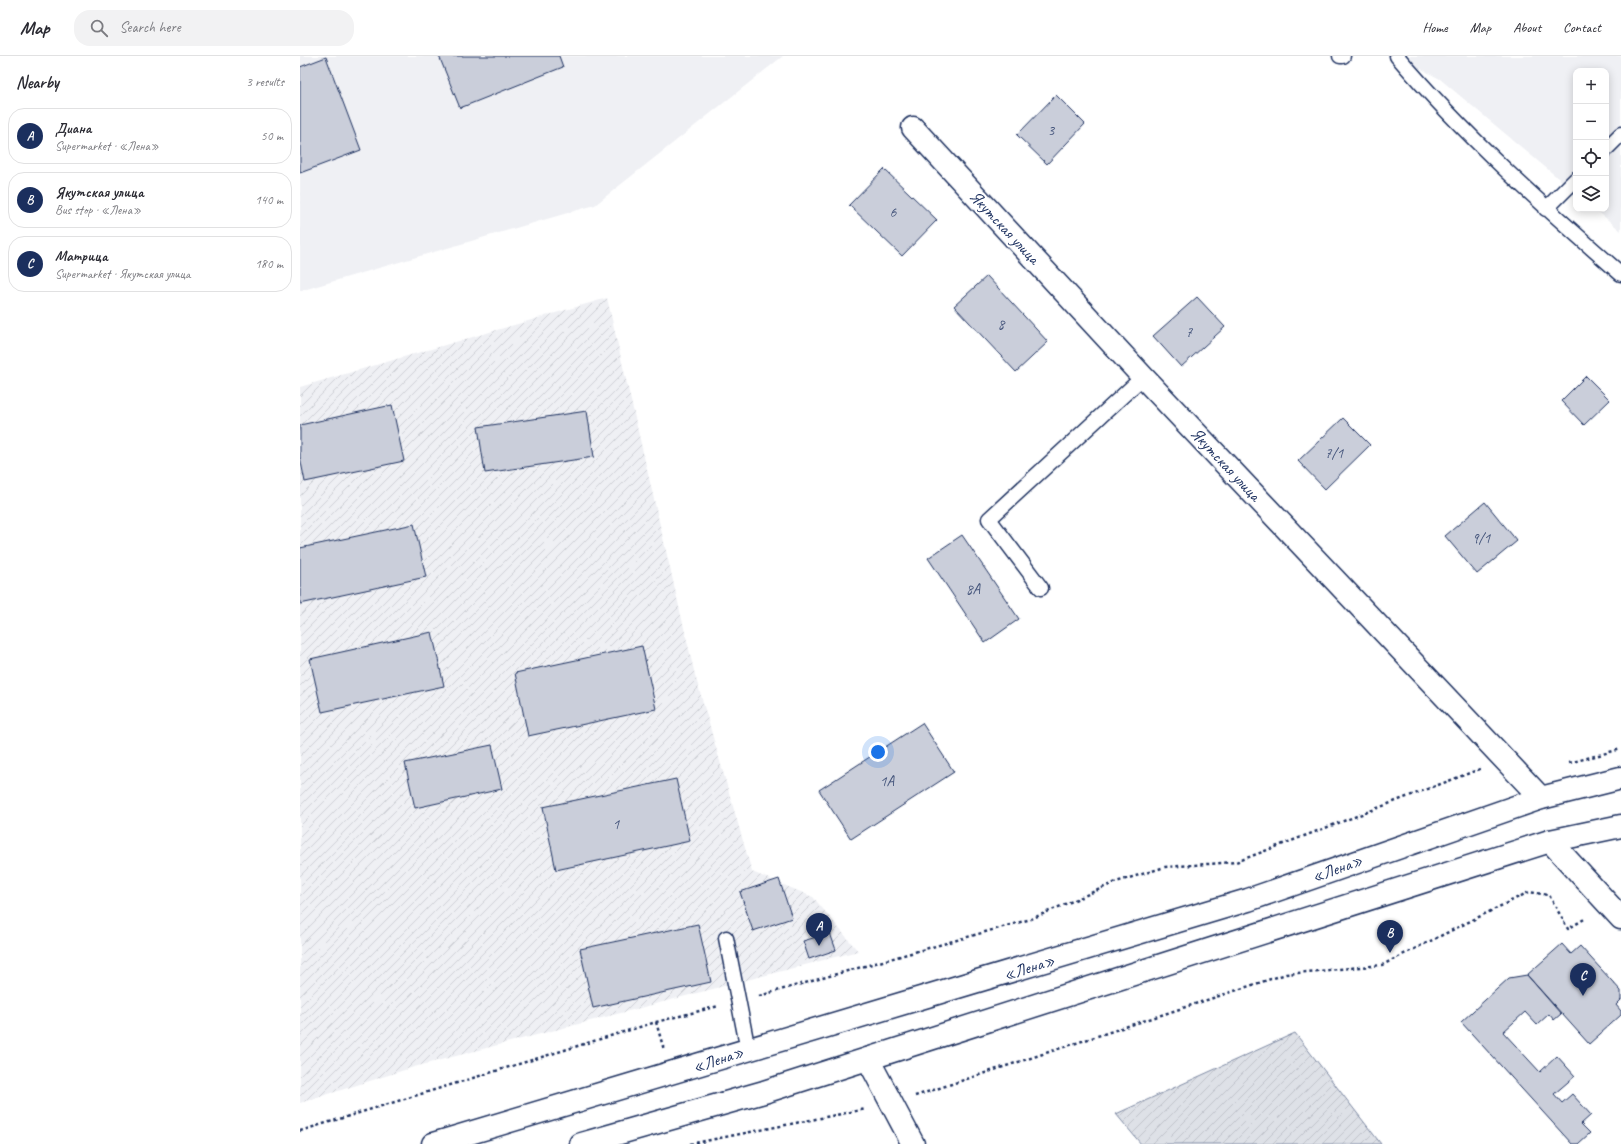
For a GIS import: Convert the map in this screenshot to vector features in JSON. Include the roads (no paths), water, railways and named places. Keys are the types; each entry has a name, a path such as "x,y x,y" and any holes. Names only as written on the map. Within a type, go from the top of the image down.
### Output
{"main road":[{"name":"Якутская улица","path":"913,128 1144,377 1541,798"},
{"name":"«Лена»","path":"433,1144 671,1074 1248,900 1541,798 1621,778"},
{"path":"581,1144 764,1092 1550,841 1621,826"},
{"path":"1550,841 1614,911"},
{"path":"868,1059 913,1144"}],"lane":[{"path":"1397,56 1428,92 1546,209 1621,274"},
{"path":"1609,146 1621,134"},
{"path":"1546,209 1573,182"},
{"path":"1041,588 989,519 1144,377"},
{"path":"726,938 748,1050"}],"place":[{"name":"Диана","path":"819,946"},
{"name":"Якутская улица","path":"1390,953"},
{"name":"Матрица","path":"1583,996"}]}
